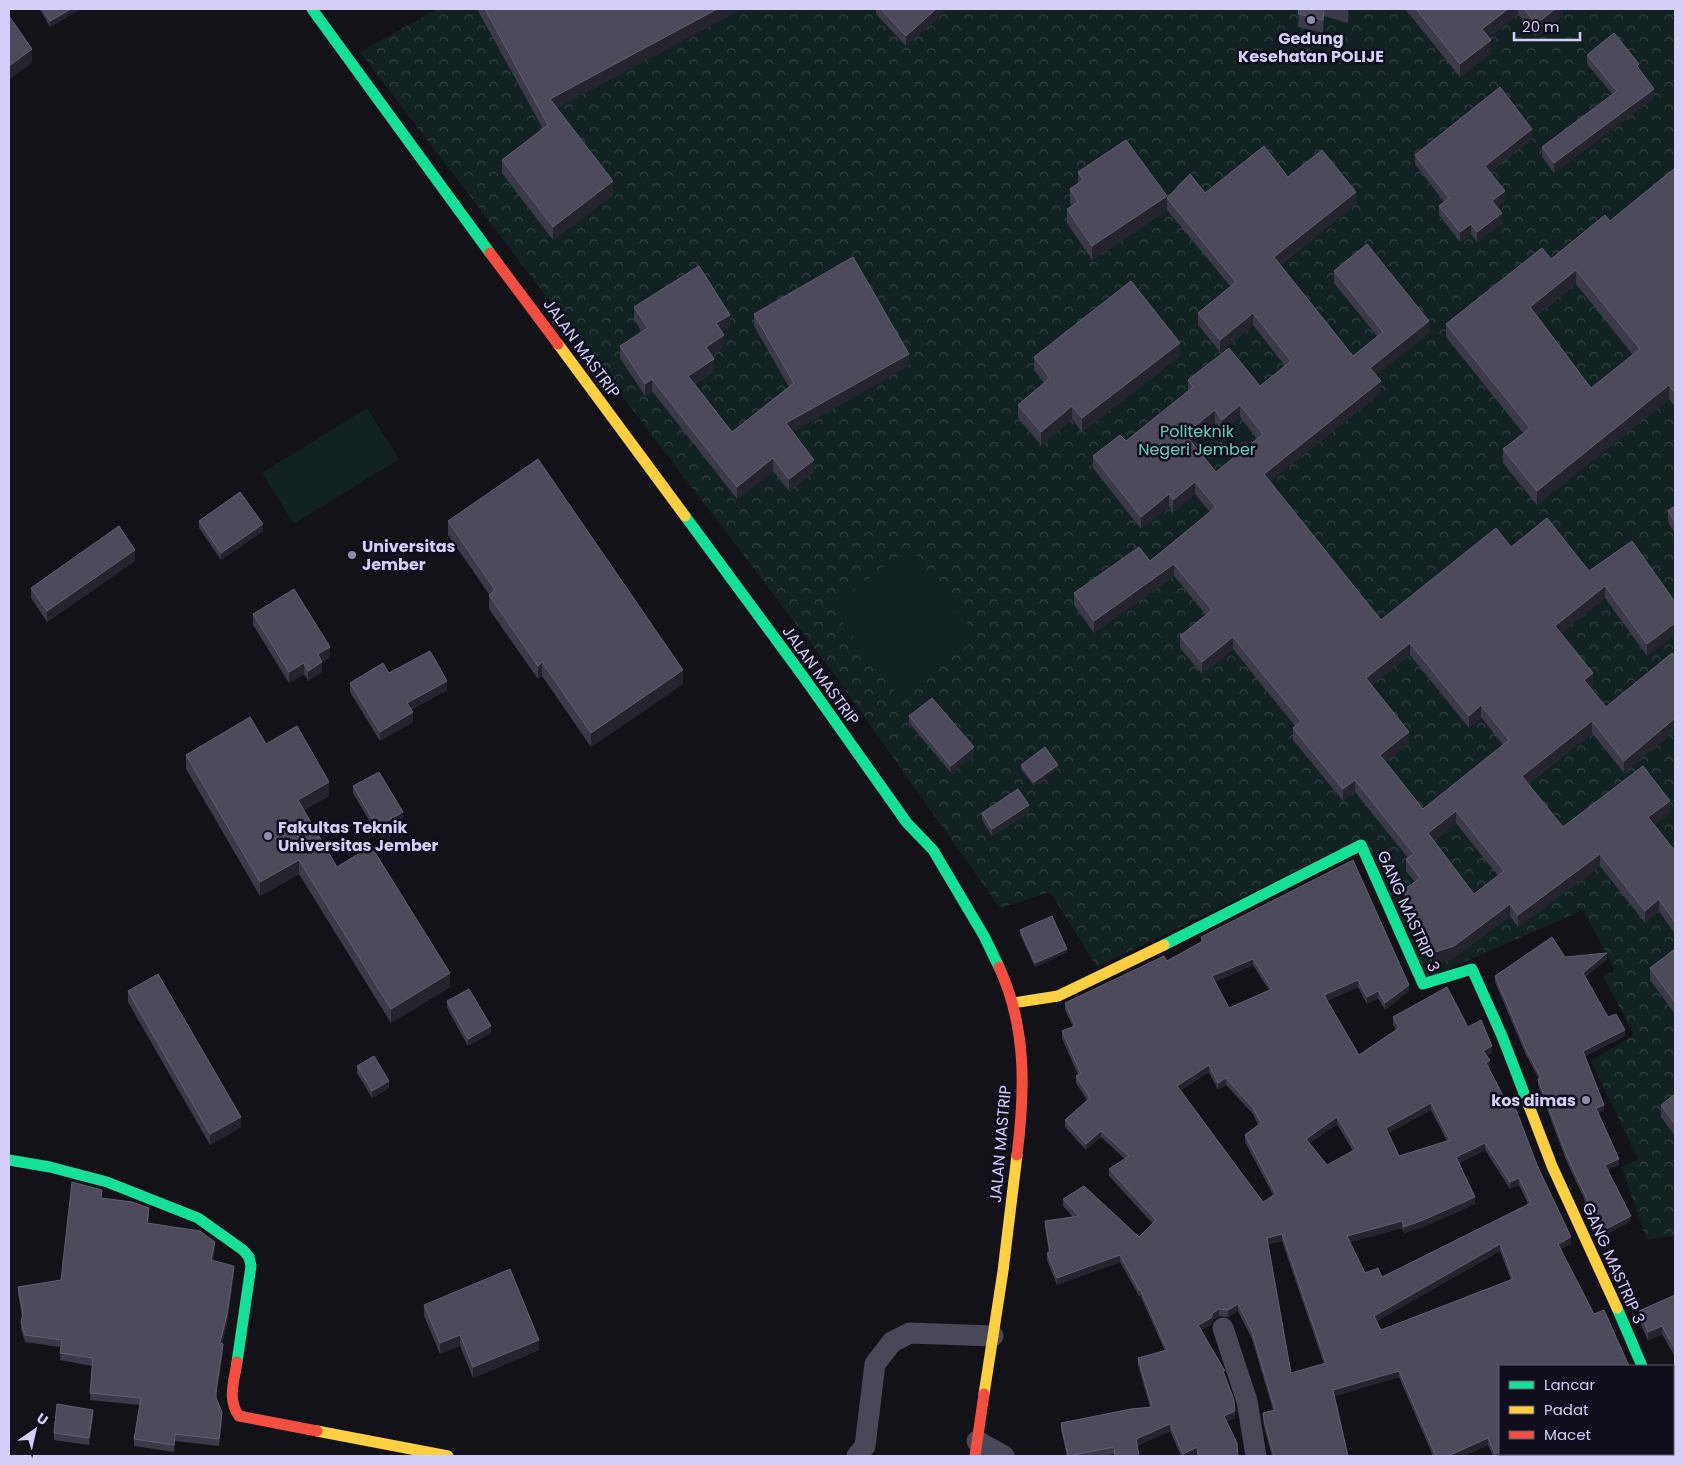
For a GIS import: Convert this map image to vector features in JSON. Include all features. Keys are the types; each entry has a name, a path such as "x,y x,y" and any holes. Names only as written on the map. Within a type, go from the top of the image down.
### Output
{"main road":[{"name":"JALAN MASTRIP","path":"312,9 793,664 907,823 933,850 984,936 1009,988 1019,1026 1022,1067 1022,1115 1003,1271 976,1448"},
{"name":"GANG MASTRIP 3","path":"1013,1003 1058,996 1131,962 1361,844 1423,984 1472,969 1502,1036 1552,1166 1642,1365"},
{"path":"9,1160 50,1167 107,1182 198,1218 243,1250 252,1266 231,1400 239,1416 448,1456"}],"street":[{"path":"1223,1328 1247,1401 1256,1456"},
{"path":"857,1456 865,1446 875,1364 892,1342 910,1333 993,1336"},
{"path":"976,1448 1004,1456"}],"green space":[{"name":"Politeknik Negeri Jember","path":"437,9 1675,9 1675,1236 1647,1240 1621,1167 1638,1159 1591,1061 1634,1035 1603,976 1615,970 1583,910 1423,980 1362,839 1097,967 1050,892 1000,908 831,670 360,52"},
{"path":"367,408 399,459 294,524 262,473"},
{"path":"910,547 978,637 899,697 831,607"}],"building":[{"path":"42,9 71,9 50,21"},
{"path":"485,9 717,9 550,99 613,181 553,227 502,160 548,125"},
{"path":"881,9 936,9 906,36"},
{"path":"1299,9 1324,9 1323,20 1298,14"},
{"path":"1416,9 1508,9 1482,29 1491,40 1460,64"},
{"path":"1524,9 1555,9 1536,24"},
{"path":"9,16 32,49 9,66"},
{"path":"1614,33 1639,64 1637,66 1654,89 1554,163 1542,147 1617,91 1587,55"},
{"path":"1500,87 1532,129 1485,166 1505,191 1492,201 1502,213 1477,232 1471,224 1460,232 1439,206 1449,198 1415,155"},
{"path":"1126,140 1167,196 1092,246 1067,209 1078,202 1070,189 1083,180 1078,172"},
{"path":"1264,146 1288,177 1322,150 1356,192 1274,257 1353,356 1383,332 1334,271 1367,244 1429,321 1370,368 1381,381 1264,474 1381,620 1496,528 1511,547 1547,518 1589,571 1632,541 1675,602 1675,623 1647,644 1605,586 1555,626 1593,673 1584,680 1606,707 1672,653 1675,656 1675,718 1624,761 1592,721 1522,776 1563,827 1643,766 1670,801 1648,817 1675,851 1675,922 1659,899 1645,911 1600,854 1518,915 1510,904 1454,946 1432,953 1404,890 1420,878 1406,859 1414,854 1355,780 1343,789 1293,728 1301,721 1233,637 1202,662 1180,636 1212,610 1174,564 1094,621 1074,593 1139,547 1150,561 1216,507 1195,482 1173,500 1169,494 1141,517 1093,456 1120,435 1126,441 1193,387 1188,380 1229,348 1260,386 1291,361 1253,313 1220,340 1198,313 1236,282 1167,198 1190,174 1205,193","holes":["1240,405 1263,434 1216,472 1185,434 1215,410 1222,420","1410,643 1469,716 1481,705 1509,740 1423,809 1380,755 1409,732 1366,678","1456,811 1504,871 1474,894 1428,833"]},
{"path":"1675,168 1675,393 1669,385 1537,491 1503,449 1530,428 1446,324 1542,248 1551,259 1605,215 1610,221","holes":["1576,270 1640,349 1591,388 1530,307"]},
{"path":"853,257 909,354 786,423 814,460 789,479 773,458 737,487 652,379 645,384 620,346 648,328 634,307 699,266 730,315 716,323 724,335 706,347 714,359 688,376 732,432 794,383 754,314"},
{"path":"1131,281 1180,343 1082,418 1072,406 1041,432 1018,405 1050,378 1034,357"},
{"path":"538,459 683,670 591,733 542,662 538,666 489,595 495,590 448,521"},
{"path":"240,492 263,524 221,553 199,521"},
{"path":"1675,506 1675,522 1668,511"},
{"path":"119,526 135,550 47,611 31,588"},
{"path":"294,589 330,647 318,654 322,662 308,671 304,663 289,672 253,614"},
{"path":"430,651 447,681 407,703 413,712 380,732 350,683 383,663 389,673"},
{"path":"932,698 974,747 951,766 909,716"},
{"path":"250,717 266,744 297,726 329,782 298,800 337,867 371,846 450,973 391,1009 299,860 260,882 186,755"},
{"path":"1045,747 1058,765 1034,782 1021,765"},
{"path":"379,772 403,812 377,827 353,786"},
{"path":"1018,789 1029,805 992,829 982,813"},
{"path":"1353,860 1409,985 1385,1003 1378,991 1367,997 1358,980 1324,995 1359,1055 1399,1028 1393,1017 1447,987 1468,1027 1481,1020 1492,1046 1483,1051 1490,1060 1486,1063 1510,1109 1515,1107 1537,1165 1571,1237 1558,1244 1594,1314 1604,1310 1629,1365 1499,1365 1499,1452 1495,1454 1488,1438 1448,1456 1436,1456 1399,1371 1333,1390 1348,1456 1274,1456 1263,1413 1275,1410 1252,1332 1238,1304 1228,1310 1219,1309 1213,1313 1211,1318 1198,1325 1225,1371 1223,1371 1234,1400 1235,1411 1224,1416 1237,1443 1238,1456 1198,1456 1197,1447 1183,1454 1170,1424 1136,1439 1139,1456 1115,1456 1114,1447 1068,1456 1061,1423 1131,1409 1152,1407 1138,1358 1167,1350 1140,1289 1120,1255 1057,1278 1047,1253 1050,1252 1045,1221 1079,1216 1063,1199 1084,1186 1139,1237 1156,1220 1109,1169 1129,1156 1101,1131 1086,1144 1065,1120 1090,1098 1076,1076 1081,1074 1062,1031 1075,1026 1065,1003 1164,956 1167,961 1203,941 1201,937","holes":["1253,959 1272,989 1229,1008 1212,976","1209,1065 1218,1083 1226,1078 1253,1108 1261,1123 1245,1135 1276,1194 1263,1202 1177,1086","1431,1103 1450,1140 1399,1156 1386,1128","1337,1117 1356,1149 1327,1165 1306,1139","1485,1143 1510,1182 1519,1178 1531,1203 1382,1277 1378,1268 1365,1273 1347,1236 1402,1221 1404,1227 1475,1197 1456,1157","1282,1234 1326,1363 1291,1373 1267,1238","1500,1244 1513,1279 1381,1330 1374,1316"]},
{"path":"1052,916 1067,949 1035,963 1020,930"},
{"path":"1552,937 1565,957 1607,953 1583,973 1608,1017 1616,1014 1625,1030 1583,1051 1604,1105 1596,1108 1619,1159 1605,1165 1631,1216 1602,1231 1566,1154 1538,1079 1541,1078 1526,1049 1495,976"},
{"path":"1675,949 1675,1002 1650,968"},
{"path":"158,974 241,1117 210,1134 128,991"},
{"path":"469,989 491,1026 468,1039 447,1001"},
{"path":"374,1056 389,1081 372,1091 357,1066"},
{"path":"1675,1094 1675,1124 1661,1105"},
{"path":"72,1182 102,1190 101,1198 132,1202 149,1208 147,1223 200,1231 215,1242 211,1260 234,1266 227,1315 220,1343 223,1344 216,1391 216,1398 222,1412 219,1439 175,1434 174,1445 134,1439 141,1398 90,1393 93,1358 60,1353 62,1340 25,1335 21,1322 23,1313 18,1287 61,1280"},
{"path":"510,1269 539,1340 473,1367 460,1335 440,1343 424,1305"},
{"path":"1675,1295 1675,1349 1662,1326 1648,1332 1639,1311"},
{"path":"57,1404 93,1410 89,1438 54,1433"},
{"path":"1674,1412 1675,1412 1674,1444"},
{"path":"1672,1455 1673,1456 1642,1456"}],"traffic: fast":[{"path":"312,9 490,253"},
{"path":"685,516 805,679 907,823 933,850 984,936 999,967"},
{"path":"1164,945 1361,845 1423,984 1472,969 1502,1036 1529,1106"},
{"path":"9,1160 50,1167 107,1182 198,1218 243,1250 249,1257 251,1266 237,1362"},
{"path":"1617,1308 1642,1365"}],"traffic: slow":[{"path":"558,344 685,516"},
{"path":"1013,1003 1058,996 1164,945"},
{"path":"1529,1106 1552,1166 1617,1308"},
{"path":"984,1394 1003,1271 1017,1155"},
{"path":"317,1431 448,1456"}],"traffic: jam":[{"path":"490,253 558,344"},
{"path":"999,967 1015,1013 1022,1060 1022,1107 1017,1155"},
{"path":"237,1362 232,1397 235,1410 239,1416 317,1431"},
{"path":"975,1456 984,1394"}],"place":[{"name":"Gedung Kesehatan POLIJE","path":"1311,20"},
{"name":"Universitas Jember","path":"352,555"},
{"name":"Fakultas Teknik Universitas Jember","path":"268,836"},
{"name":"kos dimas","path":"1586,1100"}]}
